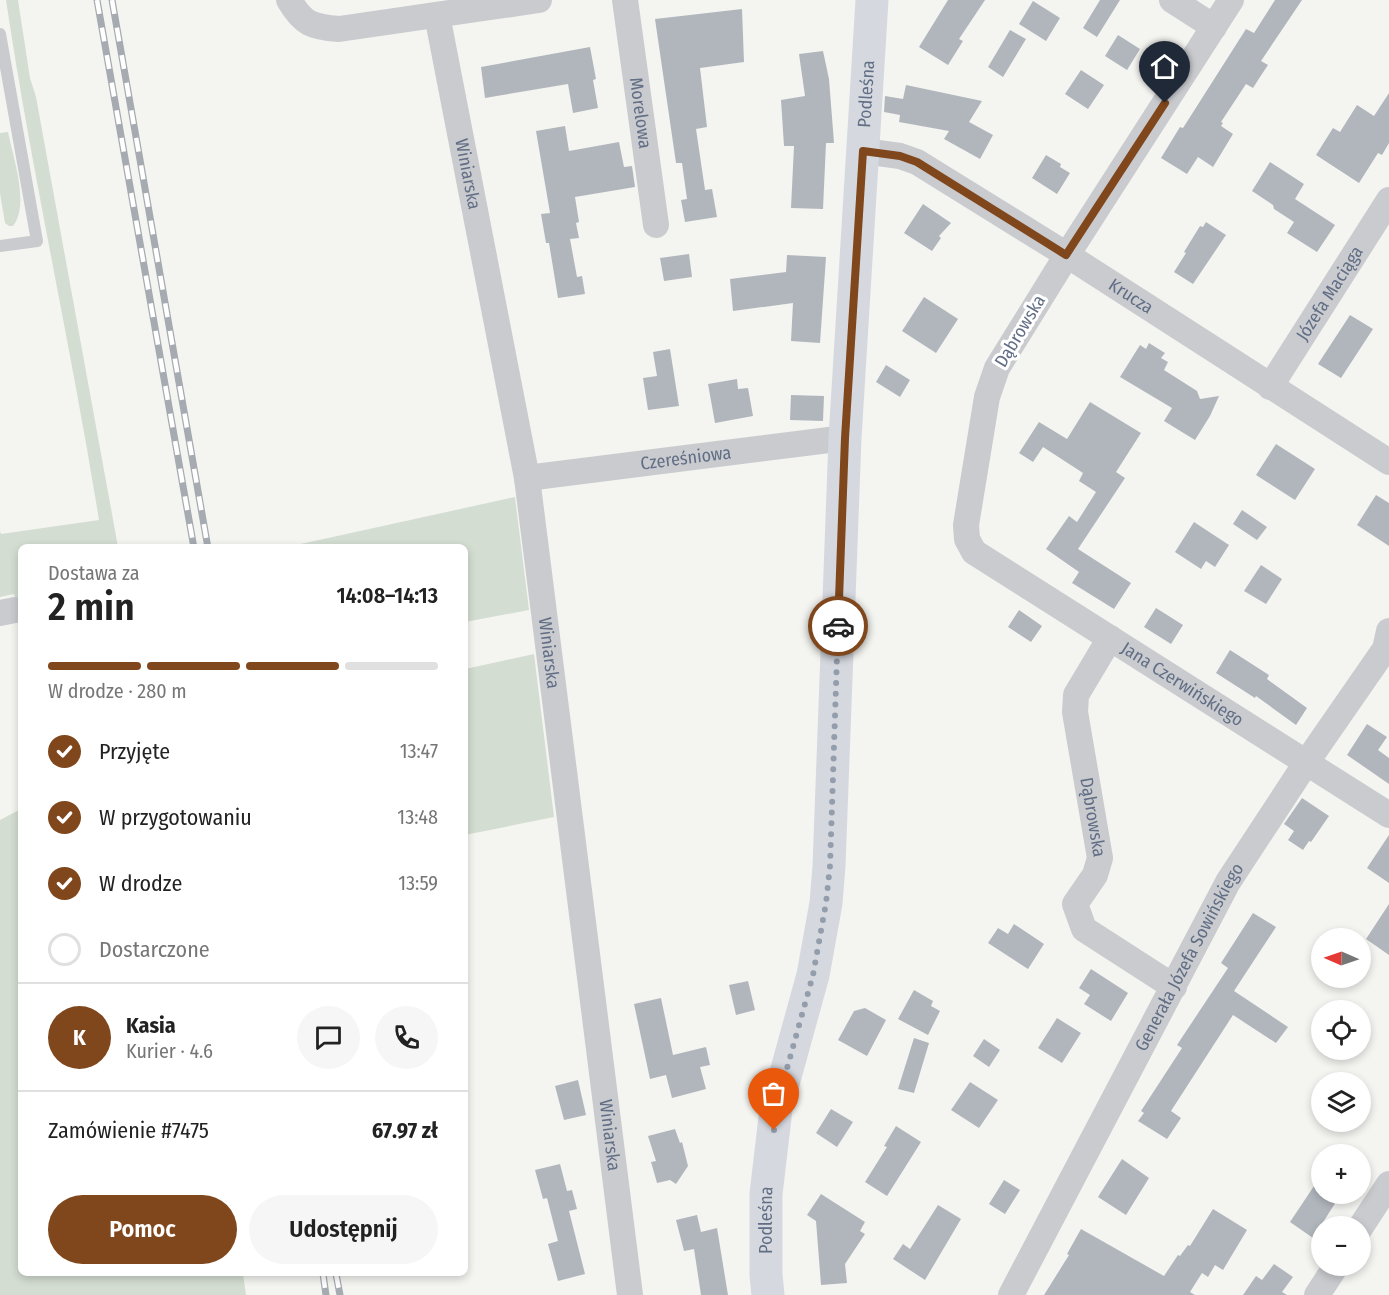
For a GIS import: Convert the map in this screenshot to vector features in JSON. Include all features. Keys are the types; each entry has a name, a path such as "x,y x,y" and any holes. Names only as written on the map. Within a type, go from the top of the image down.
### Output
{"street":[{"path":"289,0 297,13 317,28 339,29 539,0"},
{"name":"Morelowa","path":"625,0 656,225"},
{"name":"Podleśna","path":"768,1295 766,1194 776,1108 813,975 830,866 845,438 872,0"},
{"path":"1172,0 1214,27"},
{"name":"Dąbrowska","path":"974,552 967,539 966,525 987,397 997,368 1066,255 1232,0"},
{"name":"Winiarska","path":"437,15 527,478 630,1295"},
{"name":"Krucza","path":"863,151 900,156 917,162 1389,462"},
{"name":"Józefa Maciąga","path":"1270,387 1389,200"},
{"name":"Czereśniowa","path":"527,478 845,438"},
{"name":"Jana Czerwińskiego","path":"974,552 1389,815"},
{"name":"Generała Józefa Sowińskiego","path":"1011,1295 1228,882 1306,763 1385,649 1389,631"},
{"name":"Dąbrowska","path":"1110,638 1076,695 1075,712 1100,858 1095,875 1075,904 1084,929 1174,987"},
{"path":"1368,1216 1389,1184"},
{"path":"1317,1295 1329,1276"}],"lane":[{"path":"0,34 37,240 0,246"}],"shaded area":[{"path":"6,0 18,0 30,78 36,97 117,544 18,544 18,607 14,594 0,597 0,531 1,534 99,520"},
{"path":"8,132 20,194 18,217 13,226 5,223 0,193 0,133"},
{"path":"515,497 529,610 468,621 468,544 301,544"},
{"path":"534,654 554,817 468,834 468,668"},
{"path":"18,811 18,1276 243,1276 246,1295 0,1295 0,820"}],"building":[{"path":"948,0 985,0 959,39 963,41 948,65 919,47"},
{"path":"1100,0 1120,0 1097,37 1083,28"},
{"path":"1275,0 1302,0 1261,61 1268,65 1253,88 1246,84 1221,122 1223,123 1221,126 1233,134 1213,167 1198,157 1187,174 1161,158 1180,127 1183,128 1246,29 1254,33"},
{"path":"1033,1 1060,18 1046,41 1019,24"},
{"path":"742,9 744,62 700,68 707,127 696,129 705,190 712,189 717,217 685,222 681,200 687,199 682,163 676,163 655,19"},
{"path":"1010,30 1026,39 1003,77 988,67"},
{"path":"1118,35 1140,49 1127,70 1105,56"},
{"path":"590,47 598,108 573,113 568,84 485,98 481,67"},
{"path":"823,51 829,79 834,143 826,143 823,209 791,208 794,146 784,146 781,100 805,96 799,54"},
{"path":"1081,70 1104,85 1088,109 1065,94"},
{"path":"906,85 982,101 969,122 993,135 980,159 944,139 949,131 899,122 900,115 884,112 885,96 903,99"},
{"path":"1389,93 1389,143 1382,155 1378,153 1359,183 1316,155 1333,128 1340,132 1357,105 1374,116"},
{"path":"565,126 569,151 619,142 624,167 632,166 635,187 575,197 579,238 570,239 577,277 582,276 585,294 558,298 549,243 546,243 541,214 550,213 536,131"},
{"path":"1046,155 1070,173 1057,194 1032,178"},
{"path":"1270,162 1304,184 1295,199 1335,225 1317,252 1287,233 1294,222 1252,191"},
{"path":"923,204 951,223 939,236 941,238 932,251 904,233"},
{"path":"1206,222 1226,235 1193,284 1174,272 1200,226 1203,227"},
{"path":"689,254 692,277 664,281 660,258"},
{"path":"787,255 826,257 820,343 791,341 793,303 733,311 730,279 786,272"},
{"path":"924,297 958,319 936,353 902,331"},
{"path":"1350,315 1373,329 1341,378 1318,364"},
{"path":"1149,343 1165,353 1161,358 1168,362 1164,370 1197,391 1200,399 1219,396 1195,440 1164,421 1172,408 1120,377 1140,345 1146,349"},
{"path":"670,349 679,406 648,410 643,378 657,376 653,352"},
{"path":"886,365 910,380 900,397 876,382"},
{"path":"737,379 738,389 748,388 753,416 715,423 708,384"},
{"path":"791,395 824,396 823,421 790,420"},
{"path":"1090,402 1141,433 1116,472 1125,478 1078,549 1131,583 1114,609 1072,583 1079,572 1046,549 1069,516 1077,522 1096,492 1079,481 1083,473 1043,447 1033,462 1019,453 1039,422 1067,439"},
{"path":"1276,444 1315,469 1295,500 1256,475"},
{"path":"1376,495 1389,503 1389,546 1357,525"},
{"path":"1242,510 1267,527 1257,540 1233,524"},
{"path":"1194,522 1229,545 1215,567 1206,561 1201,569 1175,552"},
{"path":"1261,565 1282,579 1266,604 1244,591"},
{"path":"1156,608 1183,625 1171,644 1144,627"},
{"path":"1019,610 1042,626 1031,642 1008,627"},
{"path":"1230,650 1269,675 1267,679 1307,708 1296,725 1256,696 1255,698 1216,673"},
{"path":"1367,724 1387,737 1378,750 1389,758 1389,784 1347,755"},
{"path":"1302,798 1329,816 1303,850 1288,840 1294,831 1284,824"},
{"path":"1389,835 1389,883 1367,868"},
{"path":"1389,904 1389,955 1371,942 1371,931"},
{"path":"1253,913 1276,927 1234,991 1288,1027 1276,1043 1233,1015 1171,1111 1181,1118 1167,1139 1138,1121 1144,1113 1141,1111 1182,1048 1177,1045 1228,968 1221,963"},
{"path":"1014,924 1044,944 1028,969 988,943 998,928 1008,934"},
{"path":"1091,969 1128,993 1111,1021 1084,1004 1090,995 1079,988"},
{"path":"748,981 755,1010 736,1015 729,985"},
{"path":"914,990 933,1001 931,1006 940,1011 928,1035 898,1019"},
{"path":"661,998 673,1055 706,1047 710,1065 700,1067 706,1089 672,1098 666,1075 650,1079 634,1004"},
{"path":"865,1008 886,1020 867,1056 838,1040 854,1011"},
{"path":"1057,1018 1081,1033 1062,1063 1038,1048"},
{"path":"914,1038 929,1043 914,1093 898,1089"},
{"path":"984,1039 1000,1050 989,1067 973,1056"},
{"path":"578,1080 586,1115 564,1120 555,1086"},
{"path":"970,1082 998,1100 979,1128 951,1110"},
{"path":"831,1109 853,1122 837,1147 816,1133"},
{"path":"896,1126 921,1142 887,1196 865,1182 887,1147 884,1146"},
{"path":"675,1129 680,1143 682,1142 688,1166 676,1184 670,1180 657,1183 651,1162 656,1161 648,1136"},
{"path":"1122,1159 1149,1178 1126,1215 1098,1197"},
{"path":"560,1164 567,1191 572,1190 577,1209 569,1211 585,1274 558,1281 548,1244 558,1241 547,1198 543,1199 535,1170"},
{"path":"1004,1180 1020,1190 1005,1214 989,1204"},
{"path":"1311,1190 1311,1204 1335,1204 1327,1216 1311,1216 1311,1237 1290,1222"},
{"path":"821,1194 865,1222 860,1231 865,1234 845,1264 847,1283 821,1285 816,1221 807,1215"},
{"path":"938,1205 961,1219 925,1280 893,1259 903,1244 910,1249"},
{"path":"1213,1209 1247,1230 1223,1270 1215,1265 1208,1277 1202,1273 1190,1292 1195,1295 1044,1295 1069,1255 1067,1254 1081,1229 1164,1276 1178,1255 1180,1256 1188,1245 1190,1246"},
{"path":"697,1215 701,1232 717,1228 728,1295 701,1295 694,1249 684,1251 676,1220"},
{"path":"1274,1264 1293,1277 1282,1292 1287,1295 1243,1295 1256,1276 1262,1280"}],"railway":[{"path":"97,0 193,544"},
{"path":"112,0 207,544"},
{"path":"323,1276 326,1295"},
{"path":"336,1276 340,1295"}],"way so far":[{"path":"774,1130 776,1108 813,975 826,903 830,866 838,626"}],"route":[{"path":"838,626 845,438 863,151 900,156 917,162 1066,255 1165,103"}]}
